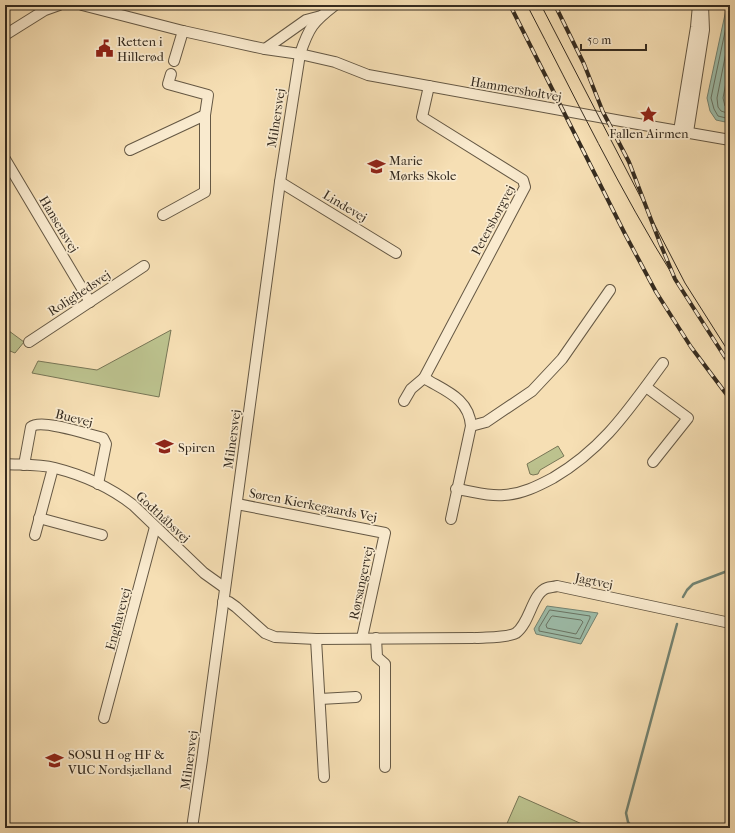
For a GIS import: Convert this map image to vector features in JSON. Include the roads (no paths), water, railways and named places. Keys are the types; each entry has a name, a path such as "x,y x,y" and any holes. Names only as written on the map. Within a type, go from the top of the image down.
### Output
{"street":[{"path":"5,35 43,8 59,5"},
{"name":"Hammersholtvej","path":"82,5 183,31 335,62 368,75 730,140"},
{"path":"266,49 306,20 321,16 335,5"},
{"path":"683,132 698,5"},
{"path":"683,132 704,30 703,5"},
{"name":"Milnersvej","path":"192,828 280,182 300,54 306,35 311,26 321,16"},
{"path":"174,61 183,31"},
{"path":"163,215 205,192 205,115 208,95 168,84 171,74"},
{"name":"Petersborgvej","path":"404,401 411,389 424,378 525,188 523,180 422,117 429,86"},
{"path":"130,150 205,115"},
{"name":"Hansensvej","path":"5,159 90,302"},
{"name":"Lindevej","path":"280,182 396,253"},
{"name":"Rolighedsvej","path":"29,342 144,266"},
{"path":"471,426 486,422 532,391 562,359 610,290"},
{"path":"456,489 503,495 518,493 539,485 561,472 584,456 608,435 622,419 663,363"},
{"path":"424,378 457,398 470,417 471,426 450,519"},
{"path":"646,387 688,418 653,462"},
{"name":"Buevej","path":"24,465 31,427 37,424 50,425 103,438 106,444 98,484"},
{"name":"Godthåbsvej","path":"5,464 53,468 68,472 98,484 121,496 133,505 204,573 225,588"},
{"path":"35,535 53,468"},
{"name":"Søren Kierkegaards Vej","path":"237,504 384,533"},
{"path":"39,518 102,535"},
{"name":"Enghavevej","path":"104,718 155,527"},
{"name":"Rørsangervej","path":"362,638 384,533"},
{"name":"Jagtvej","path":"376,638 474,638 510,636 517,632 523,625 540,593 546,588 556,586 730,623"},
{"path":"223,602 229,602 265,633 275,638 376,638 377,657 385,664 385,767"},
{"path":"316,639 324,777"},
{"path":"320,699 356,697"}],"water":[{"path":"727,5 730,5 730,123 716,120 710,111 707,98"},
{"path":"547,606 598,613 581,644 536,634 534,629"}],"waterway":[{"path":"683,597 693,584 730,570"},
{"path":"633,828 628,822 626,813 677,624"}],"tram line":[{"path":"527,5 635,212 675,279"},
{"path":"541,5 685,283 730,354"}],"railway":[{"path":"510,5 625,234 656,292 691,347 730,399"},
{"path":"555,5 584,64 603,112 629,162 675,279 730,365"}],"place":[{"name":"Retten i Hillerød","path":"104,48"},
{"name":"Fallen Airmen","path":"649,114"},
{"name":"Marie Mørks Skole","path":"376,167"},
{"name":"Spiren","path":"165,447"},
{"name":"SOSU H og HF & VUC Nordsjælland","path":"55,761"}]}
